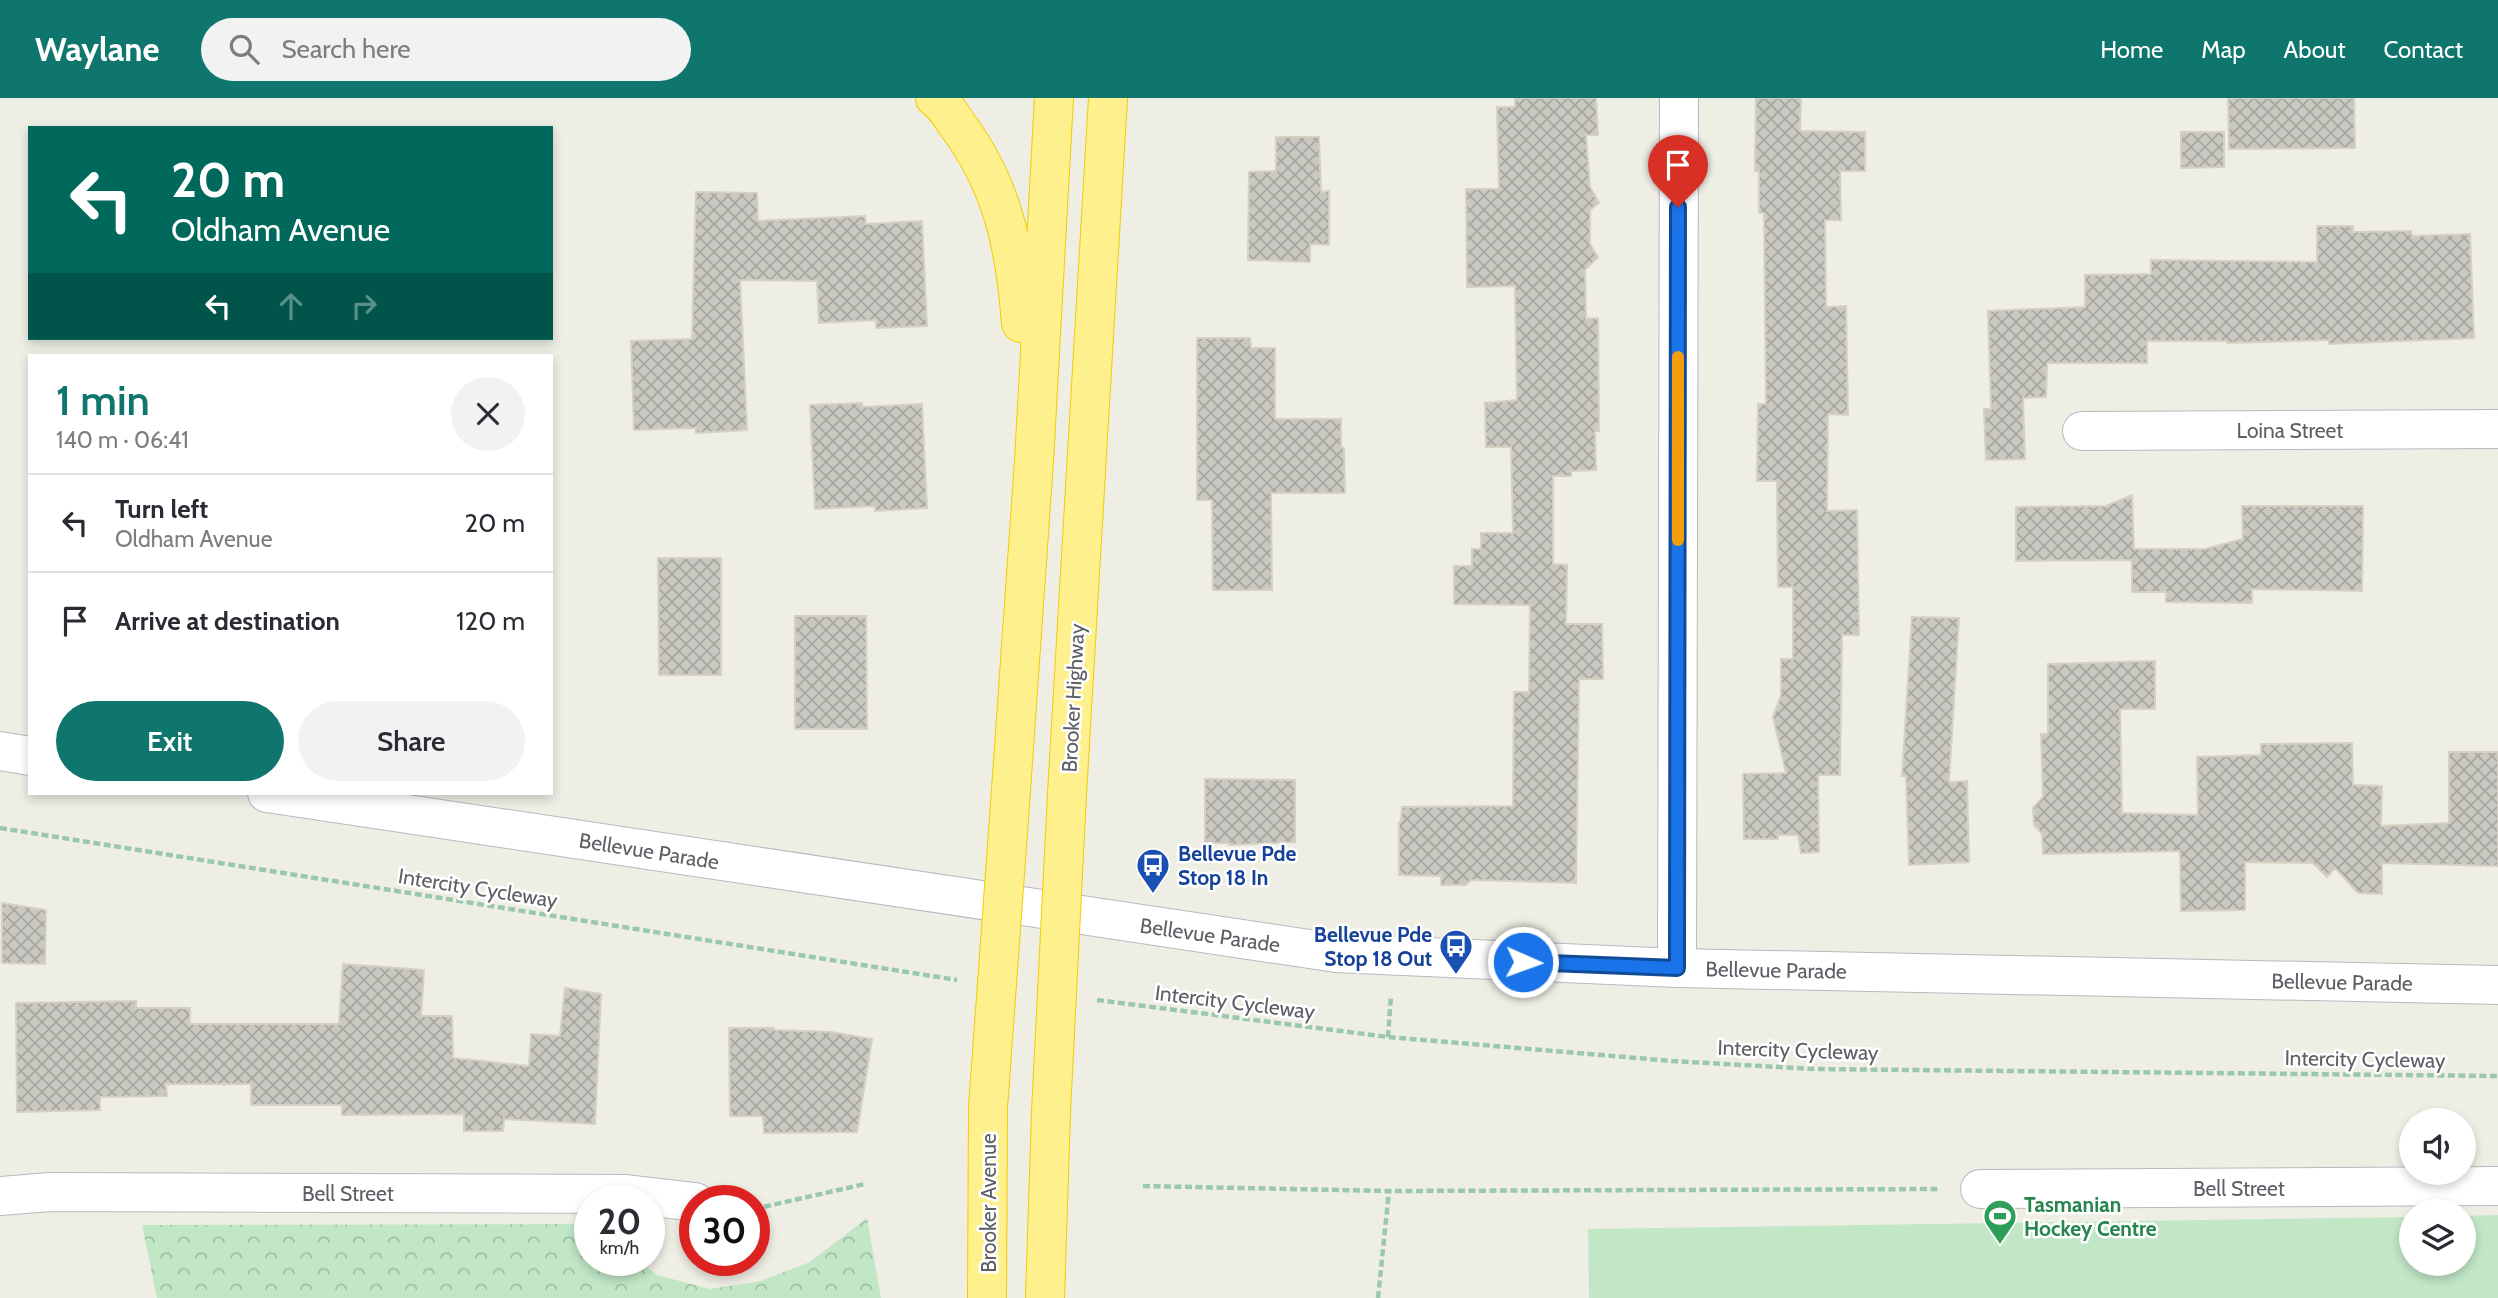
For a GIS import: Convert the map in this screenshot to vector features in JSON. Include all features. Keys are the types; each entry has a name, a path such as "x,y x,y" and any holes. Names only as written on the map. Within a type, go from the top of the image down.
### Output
{"highway":[{"path":"935,98 972,144 1000,202 1017,268 1034,461"},
{"path":"1034,461 1054,98"},
{"name":"Brooker Highway","path":"1045,1298 1051,1112 1067,794 1108,98"},
{"name":"Brooker Avenue","path":"987,1298 988,1108 1034,461"}],"street":[{"path":"1677,968 1679,98"},
{"name":"Loina Street","path":"2082,431 2498,429"},
{"path":"0,751 28,756"},
{"name":"Bellevue Parade","path":"280,795 1336,953 1677,968 2498,985"},
{"name":"Bell Street","path":"1980,1189 2498,1186"},
{"name":"Bell Street","path":"0,1196 50,1192 626,1194 679,1200"}],"path":[{"name":"Intercity Cycleway","path":"0,828 950,979"},
{"name":"Intercity Cycleway","path":"1101,1000 1388,1037 1672,1061 1814,1069 2498,1076"},
{"path":"770,1205 865,1184"},
{"path":"1143,1186 1390,1191 1980,1189"},
{"path":"1378,1298 1390,1191"}],"green space":[{"name":"Tasmanian Hockey Centre","path":"2498,1215 2498,1298 1589,1298 1588,1229 2399,1217 2399,1276 2476,1276 2476,1216"},
{"path":"867,1218 881,1298 157,1298 142,1225 574,1224 574,1276 661,1276 710,1289 761,1281 810,1262"}],"building":[{"path":"1515,98 1596,98 1598,135 1586,135 1590,187 1599,203 1590,210 1590,244 1598,257 1585,270 1586,319 1598,318 1599,431 1595,431 1596,470 1571,471 1571,476 1553,476 1553,564 1567,565 1566,624 1602,624 1603,679 1579,679 1576,883 1471,880 1466,885 1441,885 1441,876 1399,875 1399,822 1402,807 1513,806 1514,692 1529,692 1530,605 1454,604 1454,566 1472,566 1472,549 1481,549 1481,533 1513,533 1511,447 1486,447 1485,403 1517,400 1515,286 1467,287 1466,189 1499,189 1497,107 1515,107"},
{"path":"1756,98 1801,98 1800,131 1865,132 1865,171 1840,171 1841,220 1825,220 1826,307 1846,306 1848,415 1828,414 1827,511 1857,510 1859,635 1842,635 1840,775 1818,775 1819,852 1801,853 1798,835 1778,835 1778,839 1744,839 1743,774 1786,773 1773,717 1781,695 1781,659 1793,659 1793,587 1778,587 1777,481 1757,481 1758,404 1766,404 1764,213 1759,213 1759,171 1755,171"},
{"path":"2228,98 2354,98 2355,148 2229,149"},
{"path":"2181,132 2224,132 2224,167 2181,168"},
{"path":"1276,137 1319,137 1321,192 1329,191 1329,245 1310,244 1310,262 1248,260 1249,172 1276,171"},
{"path":"696,192 757,193 758,221 865,216 866,224 922,221 927,326 876,328 876,320 819,323 817,281 740,280 747,430 696,433 696,428 634,430 631,341 692,339"},
{"path":"2317,226 2353,226 2353,232 2411,231 2412,236 2470,234 2474,338 2329,344 2329,340 2227,343 2147,341 2147,363 2047,363 2046,397 2023,398 2025,459 1986,460 1984,409 1991,409 1988,311 2085,307 2085,275 2151,274 2151,260 2317,262"},
{"path":"1197,338 1250,338 1251,348 1275,348 1275,419 1341,419 1345,493 1271,493 1272,590 1213,590 1212,500 1197,500"},
{"path":"862,403 862,407 922,404 927,508 875,511 875,506 815,509 810,405"},
{"path":"2132,495 2134,549 2205,549 2243,539 2242,506 2363,506 2362,591 2252,589 2252,603 2166,602 2166,592 2132,592 2132,560 2016,561 2016,507 2106,506"},
{"path":"658,558 721,558 721,675 659,675"},
{"path":"795,616 866,616 867,729 795,729"},
{"path":"1912,617 1959,618 1949,782 1967,781 1969,862 1909,865 1906,776 1902,776"},
{"path":"2155,661 2155,709 2120,709 2122,813 2198,815 2197,757 2261,755 2261,744 2352,743 2353,785 2382,786 2381,826 2449,823 2449,752 2498,752 2498,866 2382,863 2382,894 2358,893 2335,868 2327,877 2313,863 2245,862 2245,910 2181,911 2180,851 2043,854 2042,834 2034,825 2033,808 2043,797 2041,734 2048,734 2048,664"},
{"path":"1205,779 1295,780 1295,842 1229,845 1205,843"},
{"path":"2,903 46,910 45,964 2,963"},
{"path":"343,964 424,970 421,1016 452,1016 453,1058 529,1066 531,1034 560,1036 565,988 601,994 595,1124 504,1119 503,1131 464,1131 464,1114 342,1115 342,1105 251,1105 251,1084 166,1084 167,1096 100,1097 100,1110 17,1112 16,1003 136,1001 136,1008 190,1008 190,1024 339,1024"},
{"path":"729,1028 831,1032 872,1039 857,1132 764,1133 763,1116 730,1116"}],"slow traffic":[{"path":"1678,357 1678,540"}],"place":[{"name":"Bellevue Pde Stop 18 In","path":"1153,895"},
{"name":"Bellevue Pde Stop 18 Out","path":"1456,976"},
{"name":"Tasmanian Hockey Centre","path":"2000,1246"}],"route":[{"path":"1523,962 1677,968 1678,207"}]}
